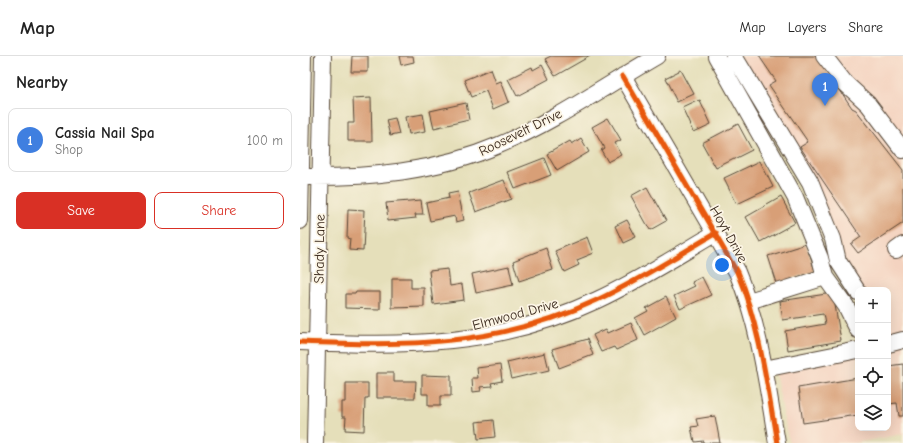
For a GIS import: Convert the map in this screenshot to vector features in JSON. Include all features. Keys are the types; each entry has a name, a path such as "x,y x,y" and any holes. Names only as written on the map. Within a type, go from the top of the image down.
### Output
{"street":[{"name":"Shady Lane","path":"300,221 303,56"},
{"name":"Shady Lane","path":"316,443 323,56"},
{"name":"Roosevelt Drive","path":"300,177 380,175 418,170 481,152 526,132 657,56"},
{"path":"716,56 795,197 820,258 825,277 846,306 855,324"},
{"path":"734,56 810,182 833,239 838,261 855,287"},
{"path":"824,56 845,83 868,104 903,150"},
{"name":"Hoyt Drive","path":"623,76 716,233 737,272 749,301 778,443"},
{"name":"Elmwood Drive","path":"300,342 385,344 437,343 504,332 552,319 597,300 621,288 716,233"},
{"path":"749,301 825,277"},
{"path":"764,369 855,351"}],"shaded area":[{"path":"726,56 903,56 903,434 855,443 789,443 775,371 855,354 855,431 891,431 891,287 855,287 855,298 833,263 810,197"}],"building":[{"path":"352,56 368,56 368,72 351,72"},
{"path":"399,56 413,56 414,62 401,65"},
{"path":"551,56 590,56 555,76 545,59"},
{"path":"759,56 817,56 852,108 856,110 903,170 903,223 858,253 851,244 861,237 800,147 808,142 769,85 776,81"},
{"path":"542,65 549,79 517,96 508,79 532,67 533,70"},
{"path":"491,69 496,83 501,81 509,102 493,109 486,91 471,97 464,80"},
{"path":"681,70 694,94 677,102 665,78"},
{"path":"371,97 372,141 348,141 348,123 354,123 353,98"},
{"path":"700,100 711,124 694,132 683,108"},
{"path":"466,103 469,120 434,128 430,111"},
{"path":"423,114 426,131 409,134 406,117"},
{"path":"395,118 399,134 390,136 386,120"},
{"path":"608,118 621,140 615,143 622,155 608,162 601,150 604,148 592,127"},
{"path":"738,124 752,150 716,168 702,143"},
{"path":"581,138 589,152 557,171 547,154 570,141 572,144"},
{"path":"544,158 551,175 515,189 508,172"},
{"path":"760,161 773,187 737,204 724,178"},
{"path":"504,180 511,199 476,212 469,193"},
{"path":"647,187 666,221 650,230 631,196"},
{"path":"458,192 464,220 456,222 455,216 430,221 426,203 449,198 448,194"},
{"path":"781,197 795,223 760,242 746,217"},
{"path":"421,200 423,214 415,214 416,218 388,221 386,203"},
{"path":"348,209 365,210 363,251 349,250 350,239 347,238"},
{"path":"627,220 636,237 623,243 615,226"},
{"path":"588,237 594,253 577,260 579,265 564,272 555,251"},
{"path":"806,244 815,271 777,284 768,256"},
{"path":"546,248 553,270 519,281 513,261"},
{"path":"509,266 513,285 476,293 472,274"},
{"path":"448,269 450,286 462,284 464,300 433,304 429,271"},
{"path":"702,277 711,295 680,309 674,296 695,286 692,282"},
{"path":"392,278 411,278 411,288 424,288 424,307 392,308"},
{"path":"356,292 380,292 380,309 345,308 345,294 355,294"},
{"path":"833,293 841,341 788,350 785,331 825,324 823,314 783,320 780,301"},
{"path":"666,297 676,317 644,335 635,318 648,311 646,308"},
{"path":"631,323 638,340 616,350 614,347 601,352 593,335 606,329 608,333"},
{"path":"587,339 593,355 559,368 552,349"},
{"path":"545,353 549,370 511,379 507,362"},
{"path":"903,364 903,416 899,416 897,403 891,404 891,366"},
{"path":"500,365 502,381 491,383 492,386 480,387 481,391 473,392 472,378 478,378 477,368"},
{"path":"377,373 394,373 394,381 416,381 415,398 377,398"},
{"path":"422,375 451,376 451,396 440,396 440,406 428,406 428,394 422,394"},
{"path":"855,378 855,415 803,423 798,388"},
{"path":"346,383 368,383 368,398 365,398 364,431 345,430 346,417 342,417 342,402 346,402"},
{"path":"715,416 720,443 703,443 703,441 694,442 691,427 698,426 696,419"},
{"path":"493,420 495,437 478,439 476,422"}],"cycle path":[{"path":"623,76 737,272 752,314 762,356 777,443"},
{"path":"300,342 377,344 415,343 487,335 523,327 560,315 612,293 716,233"}],"place":[{"name":"Cassia Nail Spa","path":"825,106"}]}
